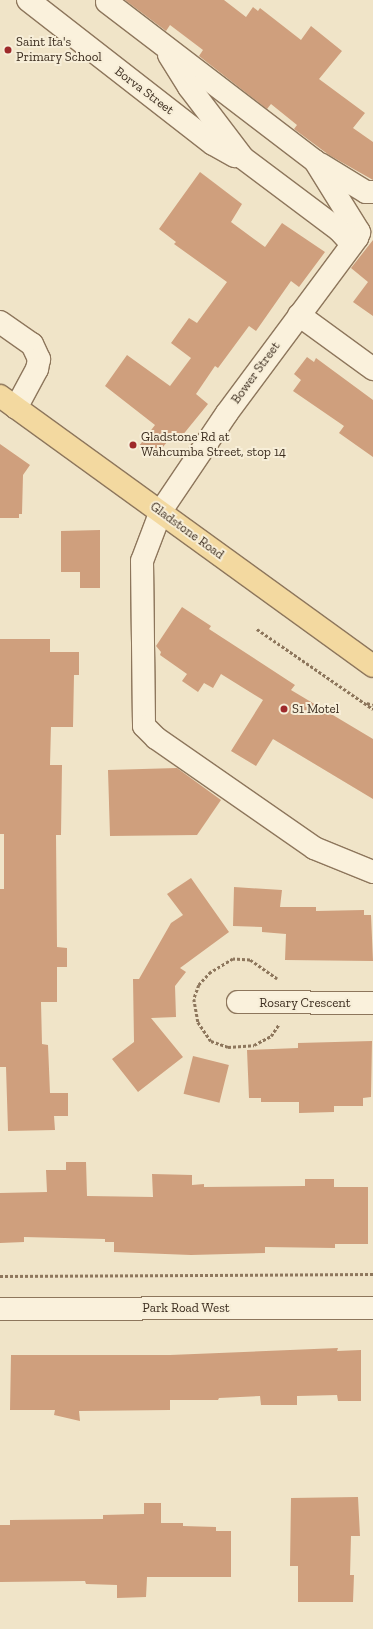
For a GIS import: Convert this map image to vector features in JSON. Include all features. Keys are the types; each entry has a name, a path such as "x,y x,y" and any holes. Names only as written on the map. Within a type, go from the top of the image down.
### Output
{"main road":[{"name":"Gladstone Road","path":"8,402 161,511 373,666"}],"street":[{"name":"Borva Street","path":"28,0 213,144 245,160 355,241 358,226 315,161"},
{"name":"Borva Street","path":"107,2 315,161 371,192"},
{"name":"Borva Street","path":"164,45 189,87 245,160"},
{"name":"Bower Street","path":"355,241 227,413 161,511 142,561 142,714 145,729 314,848 373,872"},
{"path":"299,315 373,369"},
{"path":"5,330 32,344 39,359 37,369 8,402"},
{"name":"Rosary Crescent","path":"238,1002 373,1003"},
{"name":"Park Road West","path":"0,1309 373,1308"}],"path":[{"path":"257,629 373,709"},
{"path":"364,702 373,705"},
{"path":"0,1276 373,1274"}],"building":[{"path":"125,0 224,0 246,17 253,7 258,11 260,8 301,40 311,26 342,51 319,79 365,113 353,128 373,142 373,180 329,155 294,129 297,125 271,104 267,109 199,56 203,50 170,25 166,31"},
{"path":"200,172 242,204 231,222 265,247 282,223 325,252 299,287 291,281 256,331 249,326 218,368 215,366 196,394 208,404 177,442 171,437 154,458 139,446 155,425 105,386 127,355 170,386 191,358 171,343 189,318 197,323 227,282 174,244 176,242 159,229"},
{"path":"373,240 373,316 353,302 368,282 351,268"},
{"path":"307,357 314,362 316,358 373,400 373,457 339,433 344,426 293,391 301,380 294,374"},
{"path":"0,444 30,465 23,475 22,514 19,514 19,518 0,518"},
{"path":"100,530 100,588 80,588 80,572 61,572 61,531"},
{"path":"182,607 211,626 209,629 295,685 291,690 373,739 373,799 273,739 256,766 231,751 263,700 221,674 213,688 204,683 198,692 182,681 187,674 160,655 161,652 156,646"},
{"path":"0,639 50,639 50,652 79,652 79,675 74,675 73,727 51,727 50,765 62,765 61,835 56,835 57,947 67,948 67,967 57,967 57,1002 41,1002 42,1044 48,1045 50,1093 68,1093 68,1116 54,1116 55,1130 8,1131 6,1067 0,1067 0,889 4,889 4,834 0,834"},
{"path":"177,768 221,800 197,835 110,836 108,770"},
{"path":"191,878 229,932 180,968 186,972 175,986 176,1017 151,1018 183,1057 138,1092 112,1059 134,1042 133,979 139,979 171,923 183,915 167,894"},
{"path":"234,887 282,890 280,907 316,907 316,911 364,910 364,915 371,915 373,961 285,960 286,934 262,932 262,927 233,926"},
{"path":"372,1041 371,1097 363,1098 363,1106 334,1106 334,1112 299,1113 299,1102 261,1102 261,1098 249,1098 247,1050 298,1048 298,1043"},
{"path":"193,1056 229,1065 219,1103 184,1094"},
{"path":"66,1162 86,1162 87,1196 153,1197 152,1174 192,1175 192,1185 204,1184 204,1187 305,1186 305,1179 334,1179 334,1187 368,1187 368,1244 335,1244 335,1248 265,1247 265,1253 191,1255 114,1252 114,1242 105,1242 105,1239 24,1237 24,1242 0,1243 0,1193 47,1192 46,1170 66,1170"},
{"path":"338,1348 337,1351 361,1350 361,1401 338,1401 337,1395 297,1396 297,1405 261,1405 260,1396 219,1398 218,1400 170,1400 170,1410 79,1411 80,1421 54,1415 55,1410 10,1410 11,1355 170,1355"},
{"path":"358,1497 360,1536 351,1536 350,1575 354,1575 353,1602 298,1602 298,1566 290,1566 291,1498"},
{"path":"144,1503 161,1503 161,1523 183,1523 183,1526 216,1527 216,1531 231,1531 231,1577 147,1577 146,1597 117,1598 117,1585 86,1584 85,1581 0,1582 0,1525 10,1525 10,1520 103,1519 103,1515 144,1514"}],"place":[{"name":"Saint Ita's Primary School","path":"8,50"},
{"name":"Gladstone Rd at Wahcumba Street, stop 14","path":"133,445"},
{"name":"S1 Motel","path":"284,709"}]}
